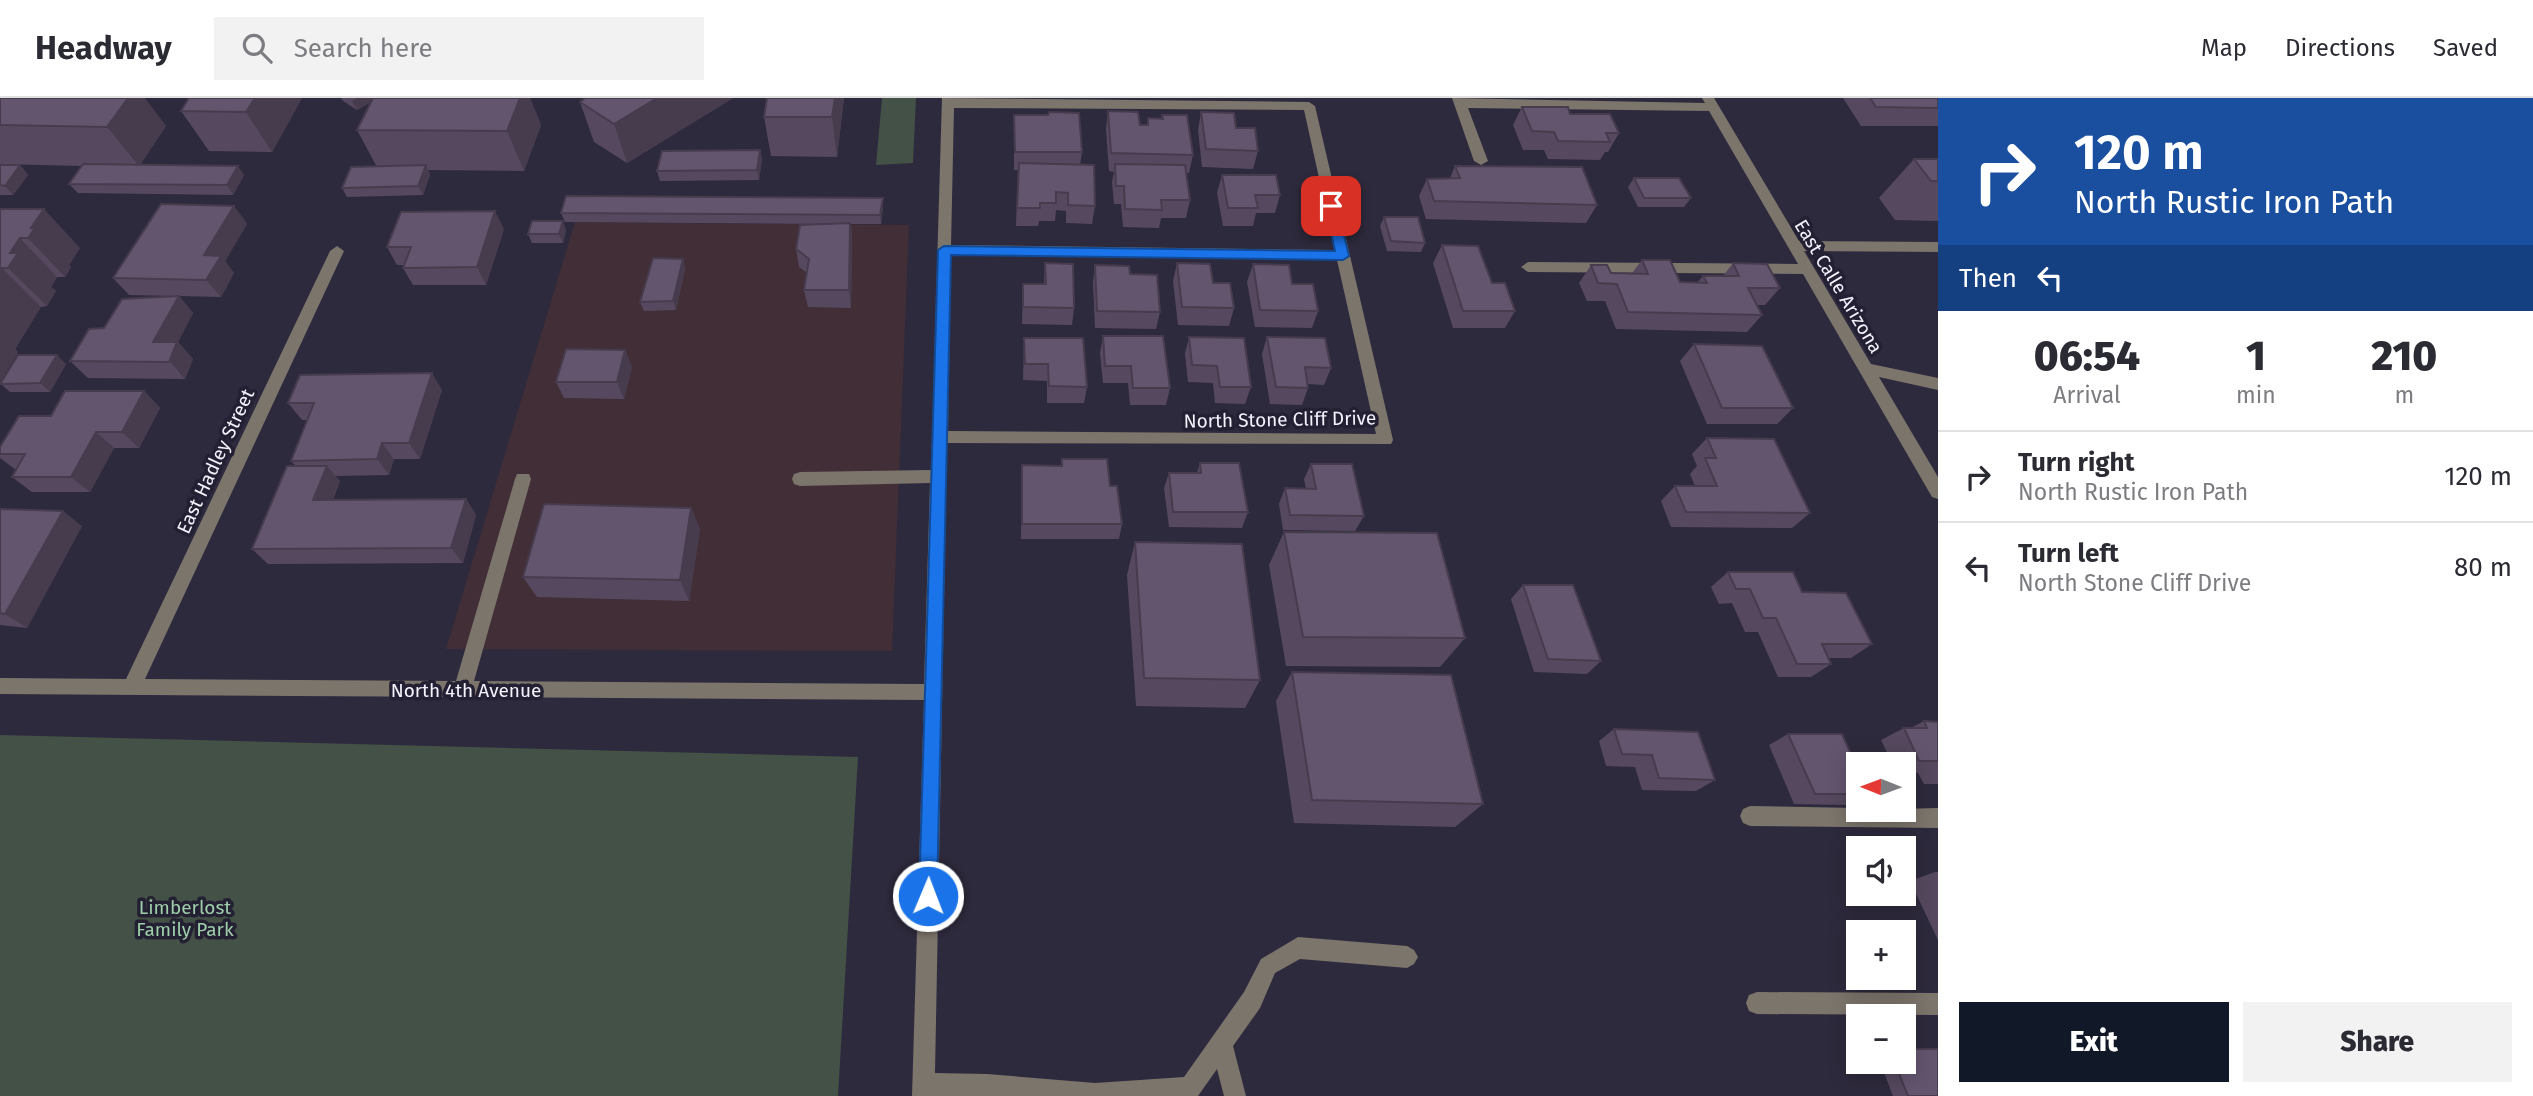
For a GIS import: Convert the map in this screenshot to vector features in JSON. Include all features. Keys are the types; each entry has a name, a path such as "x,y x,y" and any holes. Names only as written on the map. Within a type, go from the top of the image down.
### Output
{"street":[{"path":"948,101 923,1090 987,1086 1095,1094 1190,1088 1252,1000 1268,966 1298,948 1407,957"},
{"name":"North Stone Cliff Drive","path":"940,438 1385,440 1309,106 948,101"},
{"path":"1481,161 1459,101 1711,102"},
{"name":"East Calle Arizona","path":"1711,102 1792,246 1938,492"},
{"path":"1792,246 1938,247"},
{"path":"944,250 1343,256"},
{"name":"East Hadley Street","path":"131,688 337,251"},
{"path":"1528,267 1807,269"},
{"path":"1866,369 1938,384"},
{"path":"800,479 939,476"},
{"path":"462,690 523,480"},
{"name":"North 4th Avenue","path":"0,686 933,692"},
{"path":"1750,816 1938,818"},
{"path":"1757,1003 1938,1004"},
{"path":"1221,1043 1235,1096"}],"shaded area":[{"path":"575,222 909,225 892,651 446,649"}],"green space":[{"path":"882,98 916,98 913,163 876,165"},
{"name":"Limberlost Family Park","path":"0,735 858,757 838,1096 0,1096"}],"building":[{"path":"0,98 128,98 107,127 0,125"},
{"path":"189,98 255,98 246,112 181,111"},
{"path":"373,98 520,98 507,131 357,130"},
{"path":"585,98 657,98 614,124 580,102"},
{"path":"767,98 835,98 832,117 764,117"},
{"path":"1870,98 1938,98 1938,108 1876,107"},
{"path":"1522,107 1568,107 1570,114 1610,114 1619,133 1606,133 1610,142 1558,141 1554,132 1532,131"},
{"path":"1108,111 1138,112 1140,125 1148,125 1148,118 1163,119 1162,115 1187,115 1193,155 1111,153"},
{"path":"1049,112 1079,113 1082,152 1015,152 1014,115 1048,115"},
{"path":"1201,112 1234,113 1236,128 1255,128 1258,151 1206,149"},
{"path":"760,150 757,170 657,171 662,151"},
{"path":"1914,159 1938,159 1938,181 1931,181"},
{"path":"1019,163 1094,165 1095,206 1068,205 1068,193 1056,192 1056,203 1040,203 1040,208 1017,208"},
{"path":"83,164 238,166 227,185 69,184"},
{"path":"1115,164 1185,165 1190,200 1161,200 1162,210 1125,209 1124,186 1116,186"},
{"path":"0,165 20,165 5,186 0,185"},
{"path":"426,165 418,186 342,188 351,167"},
{"path":"1455,166 1582,167 1597,205 1434,201 1427,179 1460,178"},
{"path":"1222,175 1276,175 1280,195 1255,195 1258,208 1228,208"},
{"path":"1634,178 1679,178 1691,198 1644,198"},
{"path":"566,196 883,198 880,215 561,213"},
{"path":"161,204 234,206 204,255 221,256 206,280 113,278"},
{"path":"0,209 44,209 31,228 35,228 28,238 20,238 10,253 18,253 8,268 2,268 0,271"},
{"path":"495,211 477,267 403,268 411,247 387,247 401,212"},
{"path":"1384,217 1418,217 1425,243 1391,241"},
{"path":"532,221 563,221 559,234 528,234"},
{"path":"850,223 849,290 804,290 809,259 796,249 800,225"},
{"path":"1442,245 1478,246 1492,283 1505,283 1515,311 1463,311"},
{"path":"653,258 683,259 673,301 640,302"},
{"path":"1642,260 1670,260 1680,282 1707,283 1703,276 1739,276 1733,263 1767,264 1780,288 1748,288 1762,315 1628,312 1617,284 1598,283 1591,265 1607,265 1611,273 1648,274"},
{"path":"1045,263 1073,264 1074,308 1023,307 1023,284 1046,284"},
{"path":"1177,263 1210,264 1213,283 1230,283 1234,308 1182,307"},
{"path":"1253,264 1289,265 1292,284 1313,284 1318,311 1260,310"},
{"path":"1095,265 1129,266 1130,274 1157,275 1160,312 1097,311"},
{"path":"179,296 153,342 177,342 169,362 70,361 89,329 104,328 122,299"},
{"path":"1103,336 1163,336 1170,388 1133,388 1131,366 1105,366"},
{"path":"1189,337 1244,338 1251,387 1220,387 1217,366 1192,365"},
{"path":"1267,337 1325,338 1331,368 1305,367 1308,388 1276,387"},
{"path":"1024,338 1083,338 1087,387 1049,386 1048,364 1025,364"},
{"path":"1694,344 1762,346 1793,408 1722,408"},
{"path":"566,349 625,350 617,382 556,382"},
{"path":"18,355 57,355 40,383 0,384"},
{"path":"432,373 409,443 382,443 377,459 291,461 314,403 288,403 300,375"},
{"path":"65,391 144,391 122,432 96,432 71,477 12,477 25,454 0,454 0,447 19,416 51,416"},
{"path":"1707,438 1774,439 1810,513 1686,512 1675,486 1717,486 1705,458 1716,458"},
{"path":"1062,459 1107,459 1110,486 1117,486 1122,524 1022,524 1022,465 1062,466"},
{"path":"1200,463 1239,463 1248,512 1173,512 1169,473 1201,473"},
{"path":"1311,464 1352,464 1364,516 1290,515 1285,488 1316,489"},
{"path":"287,466 327,466 313,500 466,499 451,548 252,549"},
{"path":"544,504 691,508 680,580 523,577"},
{"path":"0,509 63,511 5,614 0,613"},
{"path":"1284,532 1437,533 1465,638 1303,637"},
{"path":"1135,542 1242,544 1260,680 1144,678"},
{"path":"1728,572 1793,572 1802,592 1846,593 1872,644 1822,644 1831,664 1797,664 1776,618 1763,618 1750,589 1736,589"},
{"path":"1523,585 1573,585 1601,661 1548,659"},
{"path":"1292,672 1451,675 1483,804 1312,800"},
{"path":"1924,721 1938,722 1938,761 1919,761 1904,728 1927,728"},
{"path":"1614,729 1698,732 1715,780 1659,778 1652,755 1622,754"},
{"path":"1788,734 1842,734 1850,752 1846,752 1846,794 1815,794"},
{"path":"1916,1049 1938,1049 1938,1096 1908,1096 1899,1074 1916,1074"}],"route":[{"path":"928,896 944,250 1343,256 1331,206"}]}
